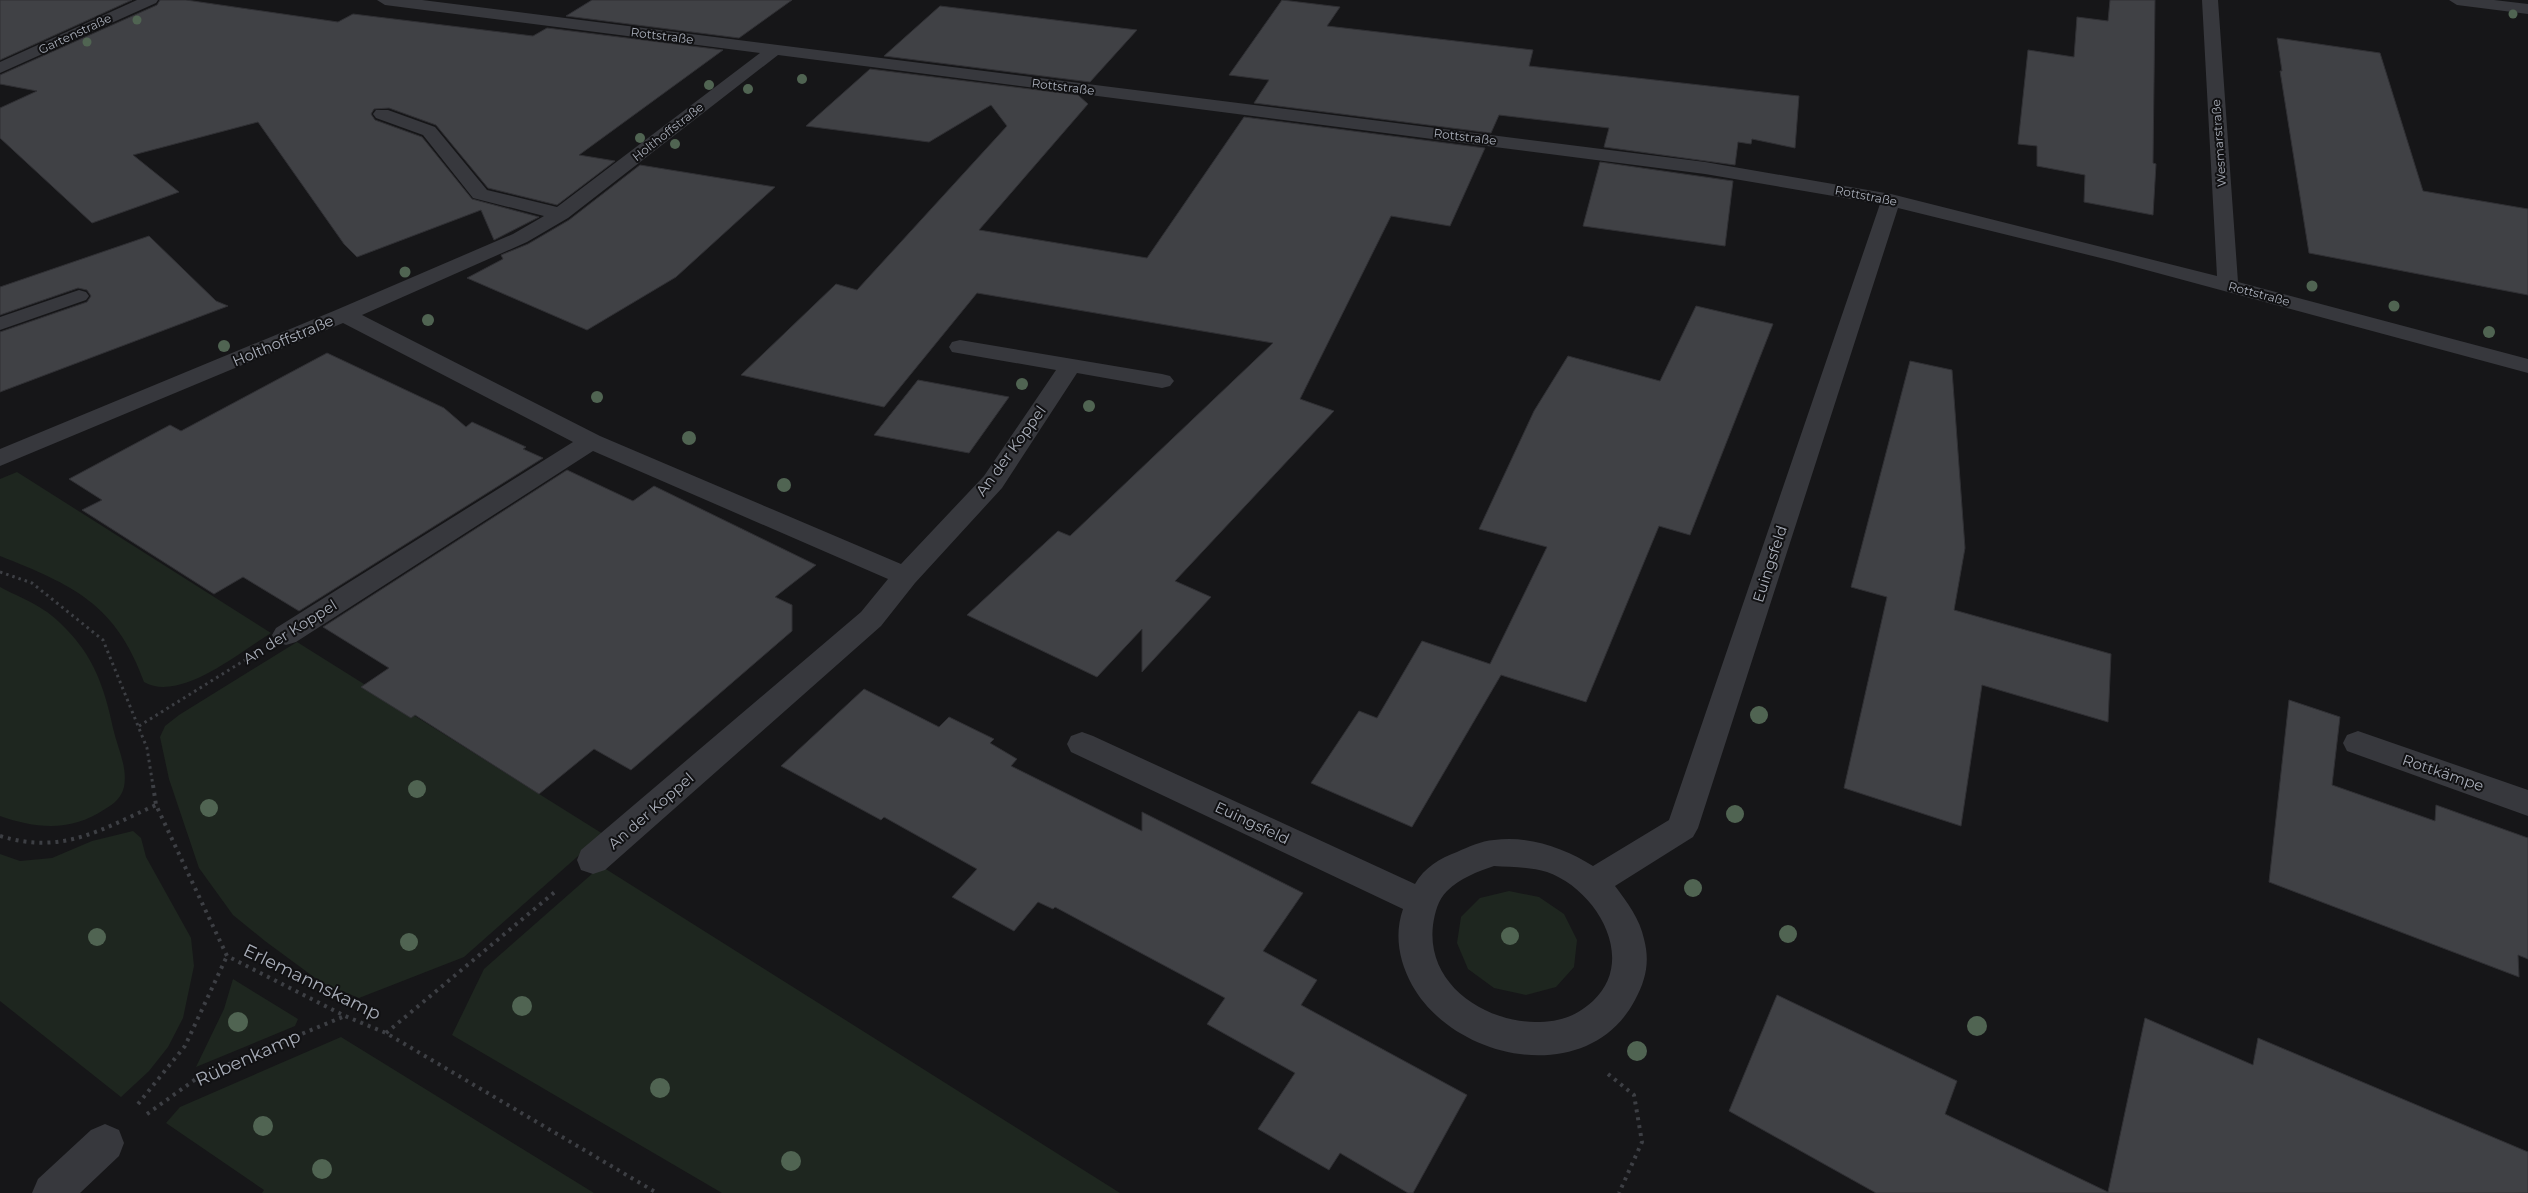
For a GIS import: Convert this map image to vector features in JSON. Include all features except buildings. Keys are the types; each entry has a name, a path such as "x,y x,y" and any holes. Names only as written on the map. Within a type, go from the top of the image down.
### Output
{"street":[{"name":"Gartenstraße","path":"0,68 150,0"},
{"name":"Rottstraße","path":"385,0 432,3 774,50 1705,168 1890,200 2228,286 2528,366"},
{"name":"Wesmarstraße","path":"2210,0 2228,286"},
{"path":"2457,0 2528,8"},
{"name":"Holthoffstraße","path":"0,458 344,315 520,238 561,214 774,50"},
{"path":"382,114 429,131 480,194 561,214"},
{"name":"Euingsfeld","path":"1593,884 1682,828 1890,200"},
{"path":"344,315 591,441 905,576"},
{"path":"960,347 1162,381"},
{"name":"An der Koppel","path":"593,860 871,619 905,576 993,482 1071,365"},
{"name":"An der Koppel","path":"286,635 591,441"},
{"name":"Euingsfeld","path":"1082,744 1421,902"},
{"name":"Rottkämpe","path":"2358,744 2528,803"},
{"path":"1494,853 1529,854 1562,864 1593,884 1616,910 1629,940 1630,971 1618,1000 1594,1023 1561,1037 1526,1039 1507,1035 1489,1031 1457,1013 1432,988 1418,960 1414,929 1421,902 1437,878 1462,862 1494,853"},
{"path":"52,1193 105,1143"}],"lane":[{"path":"0,324 79,296"}],"path":[{"name":"Erlemannskamp","path":"0,572 32,583 103,640 147,748 156,806 227,956 345,1016 386,1033 657,1193"},
{"name":"An der Koppel","path":"139,726 286,635"},
{"path":"0,836 20,842 50,844 86,834 156,806"},
{"path":"386,1033 593,860"},
{"name":"Rübenkamp","path":"105,1143 185,1046 227,956"},
{"name":"Rübenkamp","path":"105,1143 200,1076 345,1016"},
{"path":"1561,1037 1634,1095 1642,1142 1619,1193"}],"shaded area":[{"path":"17,472 271,633 227,662 192,681 175,686 159,687 144,682 133,655 120,633 89,601 49,577 0,556 0,479"},
{"path":"0,587 42,608 64,627 86,653 97,673 105,695 125,772 124,787 117,800 111,805 79,822 67,825 41,826 0,816"},
{"path":"297,642 603,834 464,957 359,998 322,983 233,915 199,868 169,779 160,737 165,726 179,715"},
{"path":"133,831 141,838 146,857 191,938 194,966 183,1018 168,1047 149,1071 121,1097 0,1001 0,854 20,861 52,858 92,841"},
{"path":"601,866 1120,1193 722,1193 452,1035 484,969"},
{"path":"1509,891 1539,897 1564,914 1577,940 1574,967 1556,987 1526,995 1494,988 1468,969 1457,943 1461,917 1480,898"},
{"path":"233,979 298,1019 295,1026 196,1067 224,1009"},
{"path":"341,1037 594,1193 262,1193 264,1190 166,1123 180,1107"}]}
